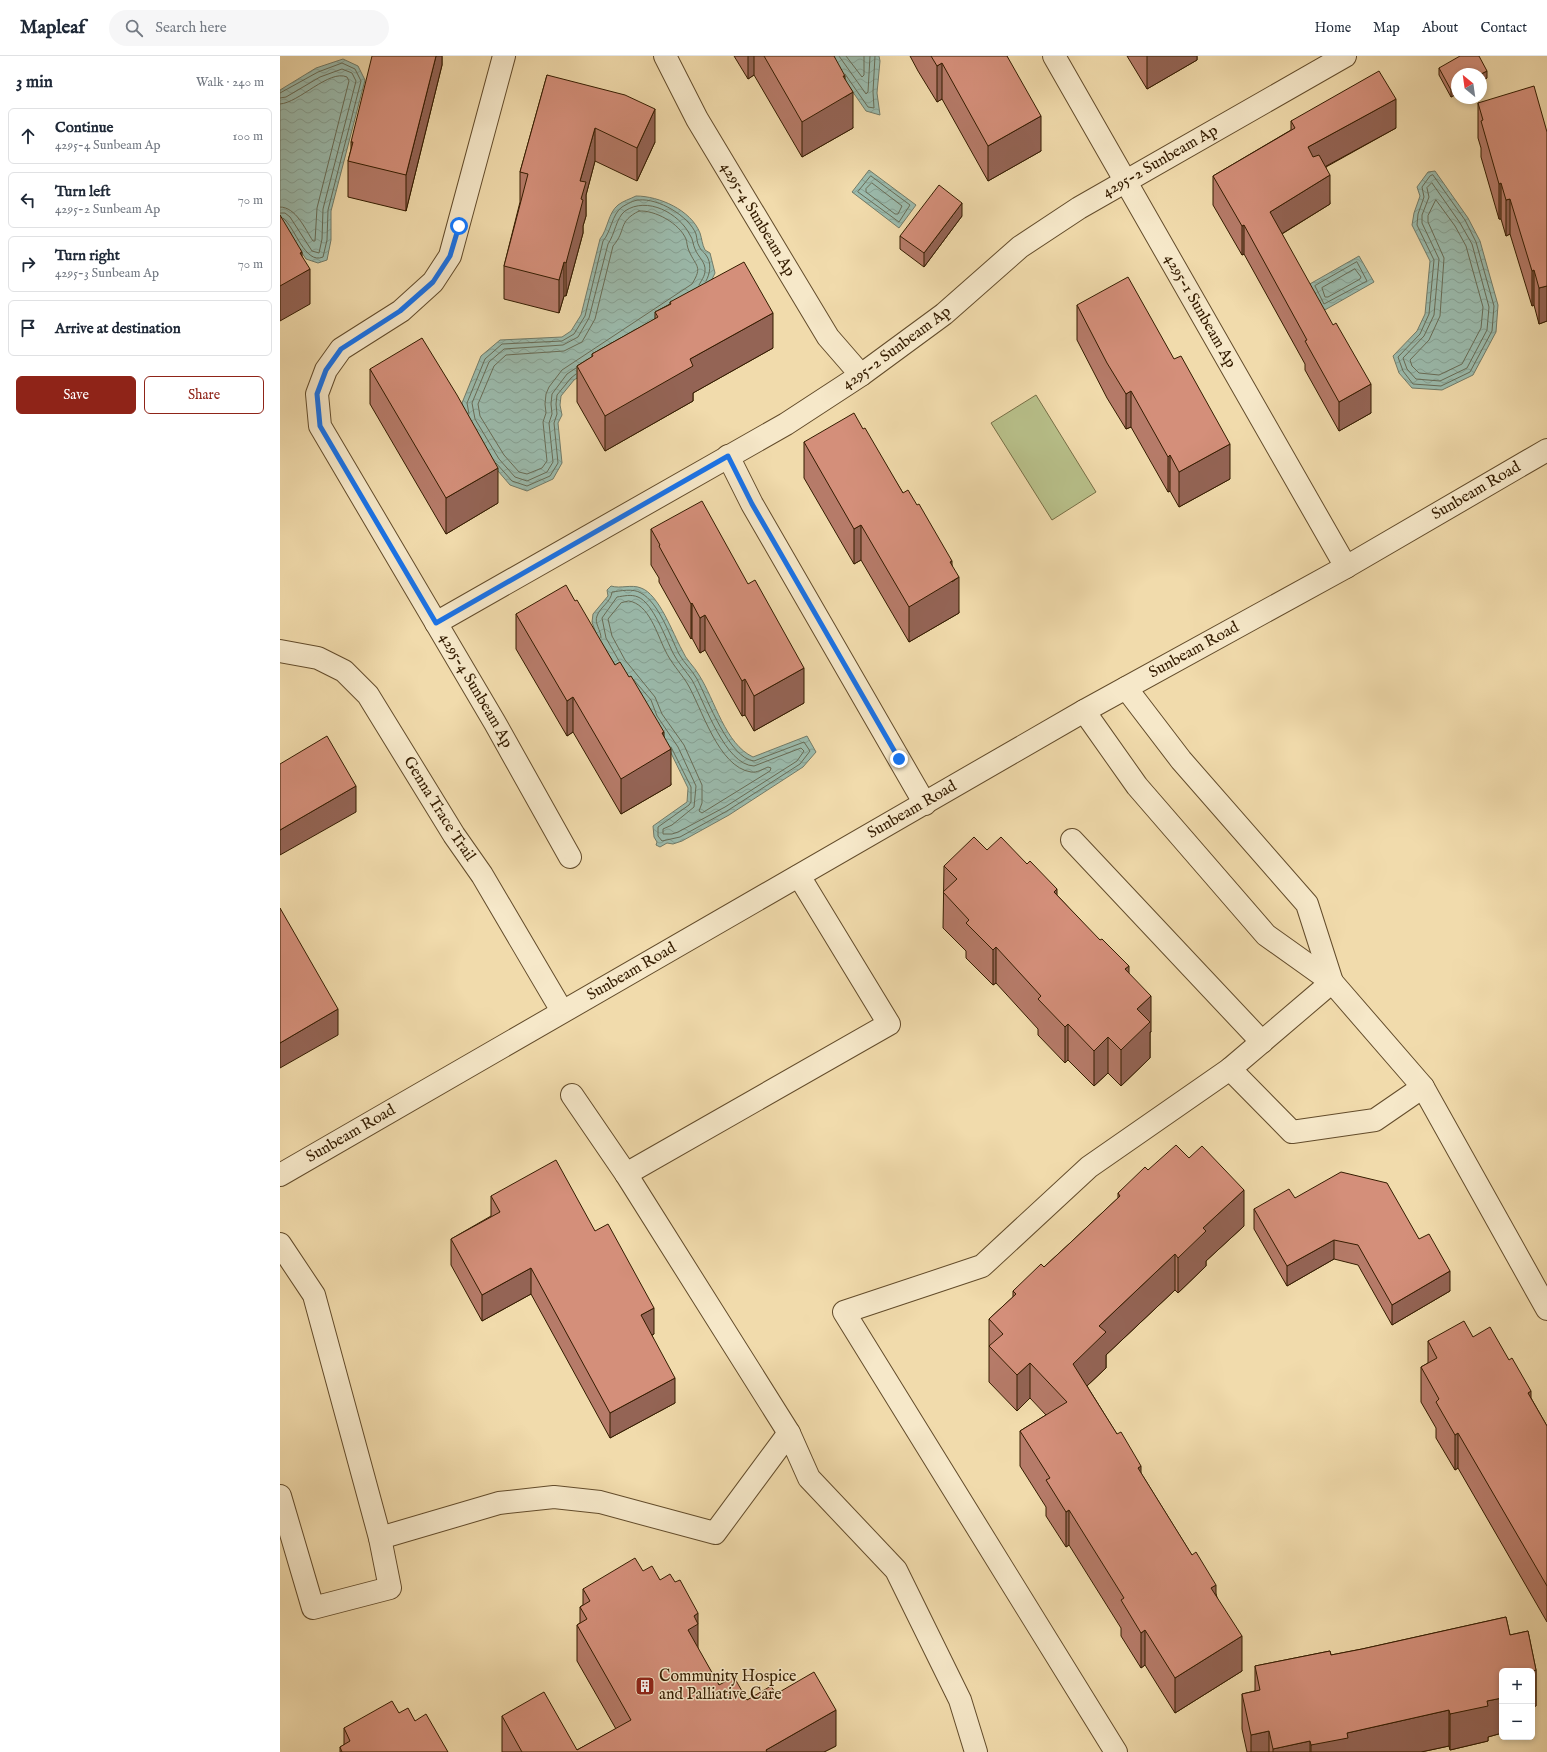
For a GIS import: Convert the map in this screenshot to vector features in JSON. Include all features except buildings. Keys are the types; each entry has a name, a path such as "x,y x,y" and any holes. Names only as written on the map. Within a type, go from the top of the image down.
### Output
{"street":[{"name":"4295-4 Sunbeam Ap","path":"504,56 450,256 433,282 400,311 341,349 326,370 317,394 320,426 495,722 570,857"},
{"name":"4295-4 Sunbeam Ap","path":"665,56 697,119 828,337 861,375"},
{"name":"4295-1 Sunbeam Ap","path":"1054,56 1346,567"},
{"name":"4295-2 Sunbeam Ap","path":"436,623 786,424 861,375 944,314 1020,247 1079,208 1345,56"},
{"name":"Sunbeam Road","path":"280,1175 1084,711 1346,567 1547,450"},
{"path":"728,456 752,504 925,804"},
{"name":"Genna Trace Trail","path":"280,651 318,658 344,671 368,695 454,835 482,875 562,1011"},
{"path":"1126,688 1181,760 1307,904 1332,982"},
{"path":"1084,711 1136,786 1266,936 1332,982 1423,1087 1547,1309"},
{"path":"1072,840 1262,1042"},
{"path":"626,1174 889,1024 799,876"},
{"path":"1116,1752 844,1312 982,1266 1089,1166 1230,1069 1332,982"},
{"path":"1230,1069 1292,1132 1375,1120 1423,1087"},
{"path":"572,1095 626,1174 789,1433 809,1478 896,1570 960,1700 976,1752"},
{"path":"280,1244 314,1295 380,1538 390,1588 313,1608 297,1559 280,1496"},
{"path":"380,1538 499,1503 554,1496 600,1502 715,1533 789,1433"}],"green space":[{"path":"1036,395 1096,492 1052,520 991,423"}],"water":[{"path":"828,56 879,56 880,61 877,93 880,115 866,111"},
{"path":"343,59 358,66 365,80 331,211 331,240 327,260 318,263 306,259 280,220 280,90 316,68"},
{"path":"869,170 916,205 899,228 852,192"},
{"path":"1435,171 1468,218 1480,241 1498,305 1496,332 1473,375 1442,390 1412,388 1399,373 1393,356 1417,331 1425,314 1430,261 1412,225 1414,213 1420,196 1417,187 1428,172"},
{"path":"636,196 664,202 682,211 696,225 705,250 710,253 715,273 705,294 574,380 561,396 560,405 562,415 558,423 562,463 553,479 527,491 510,485 492,464 466,422 462,403 481,356 500,340 562,337 571,331 581,315 600,239 605,231 612,212 624,201"},
{"path":"1359,256 1374,282 1323,311 1308,285"},
{"path":"611,586 630,586 641,588 654,598 665,615 684,654 705,685 728,732 743,751 753,757 807,736 816,752 803,767 729,815 682,841 673,844 667,843 660,847 656,845 657,842 654,837 653,826 687,802 688,788 670,751 617,673 597,636 592,622 593,614 608,596 607,590"}],"place":[{"name":"Community Hospice and Palliative Care","path":"645,1686"}],"route":[{"path":"459,226 450,256 433,282 400,311 341,349 326,370 317,394 320,426 436,623 728,456 752,504 899,759"}]}
